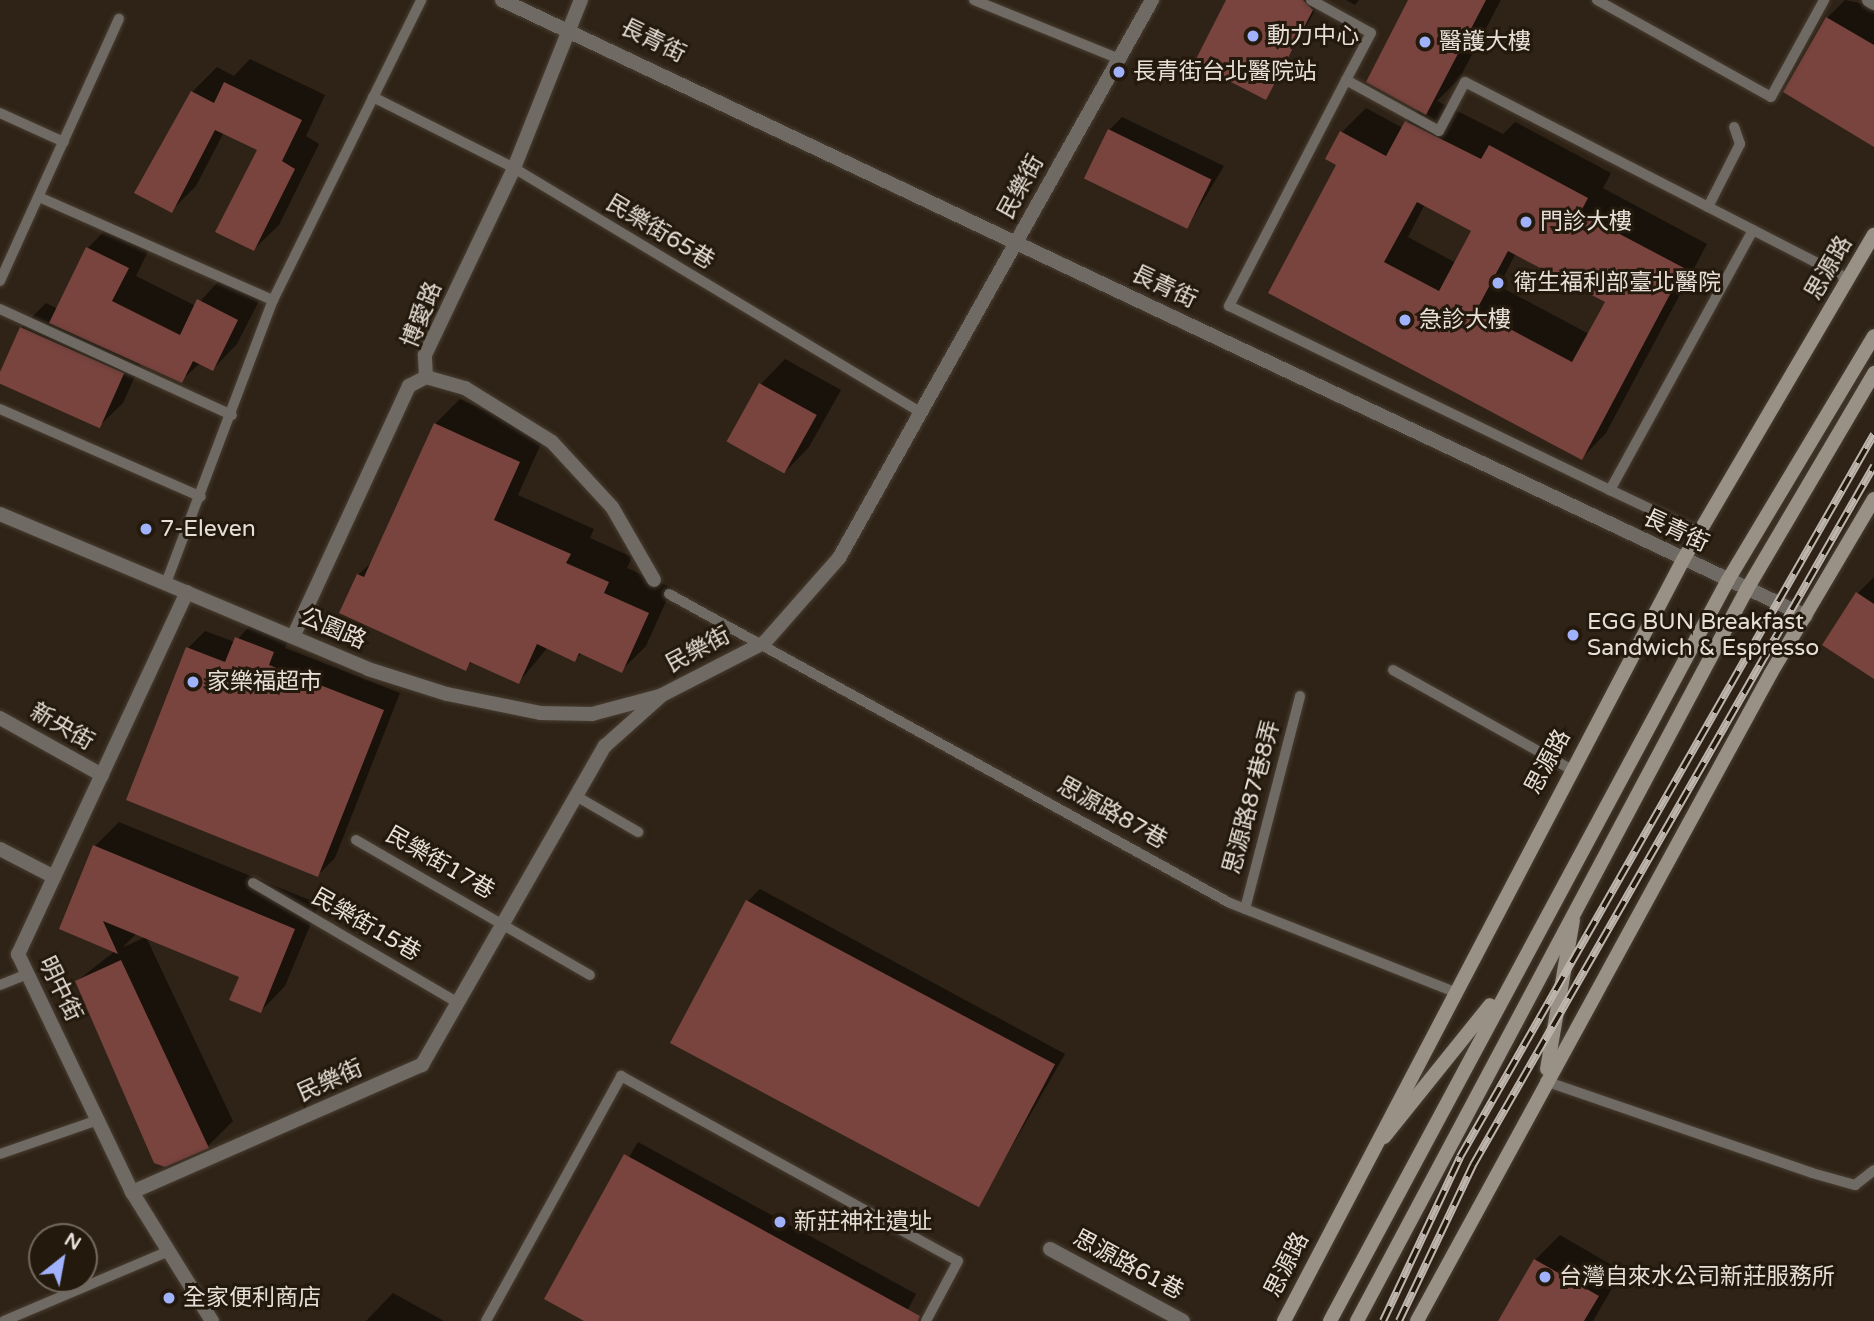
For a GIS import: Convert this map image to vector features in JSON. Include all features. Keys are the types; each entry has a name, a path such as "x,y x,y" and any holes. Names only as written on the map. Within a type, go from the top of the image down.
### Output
{"main road":[{"name":"思源路","path":"1284,1321 1452,991 1683,560 1874,235"},
{"path":"1330,1321 1510,980 1728,580 1874,336"},
{"path":"1357,1321 1575,904 1747,589 1874,373"},
{"path":"1418,1321 1545,1081 1874,499"},
{"path":"1545,1081 1575,904"},
{"path":"1366,1160 1510,980"}],"street":[{"name":"長青街","path":"502,0 574,29 1683,560 1806,616"},
{"name":"博愛路","path":"293,636 409,386 426,377 425,355 514,168 574,29 581,0"},
{"name":"民樂街","path":"132,1192 422,1065 605,746 662,695 765,642 839,558 1152,0"},
{"path":"1869,0 1874,3"},
{"path":"426,377 465,388 552,442 612,507 654,580"},
{"name":"公園路","path":"0,514 293,636 446,694 540,713 592,714 662,695"},
{"name":"明中街","path":"187,592 18,954 132,1192 212,1321"},
{"name":"新央街","path":"0,718 102,775"},
{"path":"0,849 54,877"},
{"name":"思源路61巷","path":"1050,1249 1183,1321"}],"lane":[{"path":"166,583 201,497 273,300 421,0"},
{"path":"974,0 1119,59"},
{"path":"1311,0 1371,33 1229,306 1699,532"},
{"path":"1597,0 1770,97 1824,0"},
{"path":"0,281 119,19"},
{"path":"1346,80 1439,131 1465,82 1849,279"},
{"name":"民樂街65巷","path":"373,97 514,168 920,413"},
{"path":"0,113 64,142"},
{"path":"1708,207 1740,144 1734,127"},
{"path":"39,197 273,300"},
{"path":"1610,490 1753,230"},
{"path":"0,309 232,415"},
{"path":"0,409 201,497"},
{"name":"思源路87巷","path":"669,594 765,642 1245,909 1452,991"},
{"path":"1393,670 1570,769"},
{"name":"思源路87巷8弄","path":"1245,909 1300,696"},
{"path":"576,796 639,832"},
{"name":"民樂街17巷","path":"356,840 590,975"},
{"name":"民樂街15巷","path":"253,883 458,1003"},
{"path":"0,972 4,983 27,974"},
{"path":"486,1321 621,1076 958,1261 926,1321"},
{"path":"1545,1081 1855,1185 1874,1170"},
{"path":"0,1154 98,1120"},
{"path":"4,1321 169,1251"}],"building":[{"name":"動力中心","path":"1226,0 1303,0 1313,10 1266,100 1194,63"},
{"name":"醫護大樓","path":"1408,0 1486,0 1426,115 1366,82"},
{"path":"1826,17 1874,45 1874,147 1783,92"},
{"path":"224,82 302,120 282,161 295,169 254,251 215,232 257,150 215,130 172,213 134,193 191,91 214,103"},
{"path":"1405,121 1481,159 1489,145 1588,198 1580,213 1684,268 1582,460 1268,293 1336,165 1325,159 1340,131 1386,156","holes":["1417,202 1471,231 1439,291 1384,262","1508,251 1605,302 1572,362 1476,311"]},
{"path":"1108,129 1211,179 1187,229 1084,178"},
{"path":"86,247 129,268 112,301 180,335 197,299 238,320 213,371 193,361 182,383 49,323"},
{"path":"20,327 124,373 100,428 0,384 0,372"},
{"path":"759,383 817,415 784,474 727,442"},
{"path":"434,423 520,462 494,520 571,554 566,563 609,582 604,593 649,613 622,673 579,653 575,662 537,644 519,684 470,662 466,671 339,613 357,574 364,577"},
{"path":"1856,592 1874,604 1874,679 1822,645"},
{"path":"235,637 274,652 269,665 384,710 318,877 126,800 186,647 225,662"},
{"path":"93,845 295,929 261,1013 229,1000 239,977 103,921 118,954 59,929"},
{"path":"746,900 1055,1064 979,1207 670,1043"},
{"path":"121,960 209,1148 165,1167 154,1163 75,981"},
{"path":"624,1154 920,1316 918,1321 584,1321 544,1299"},
{"name":"台灣自來水公司新莊服務所","path":"1534,1259 1599,1296 1584,1321 1498,1321"}],"railway":[{"path":"1383,1321 1460,1157 1874,434"},
{"path":"1399,1321 1473,1165 1874,466"}],"place":[{"name":"動力中心","path":"1253,36"},
{"name":"醫護大樓","path":"1425,42"},
{"name":"長青街台北醫院站","path":"1119,72"},
{"name":"門診大樓","path":"1526,222"},
{"name":"衛生福利部臺北醫院","path":"1498,283"},
{"name":"急診大樓","path":"1405,320"},
{"name":"7-Eleven","path":"146,529"},
{"name":"EGG BUN Breakfast Sandwich & Espresso","path":"1573,635"},
{"name":"家樂福超市","path":"193,682"},
{"name":"新莊神社遺址","path":"780,1222"},
{"name":"台灣自來水公司新莊服務所","path":"1545,1277"},
{"name":"全家便利商店","path":"169,1298"}]}
